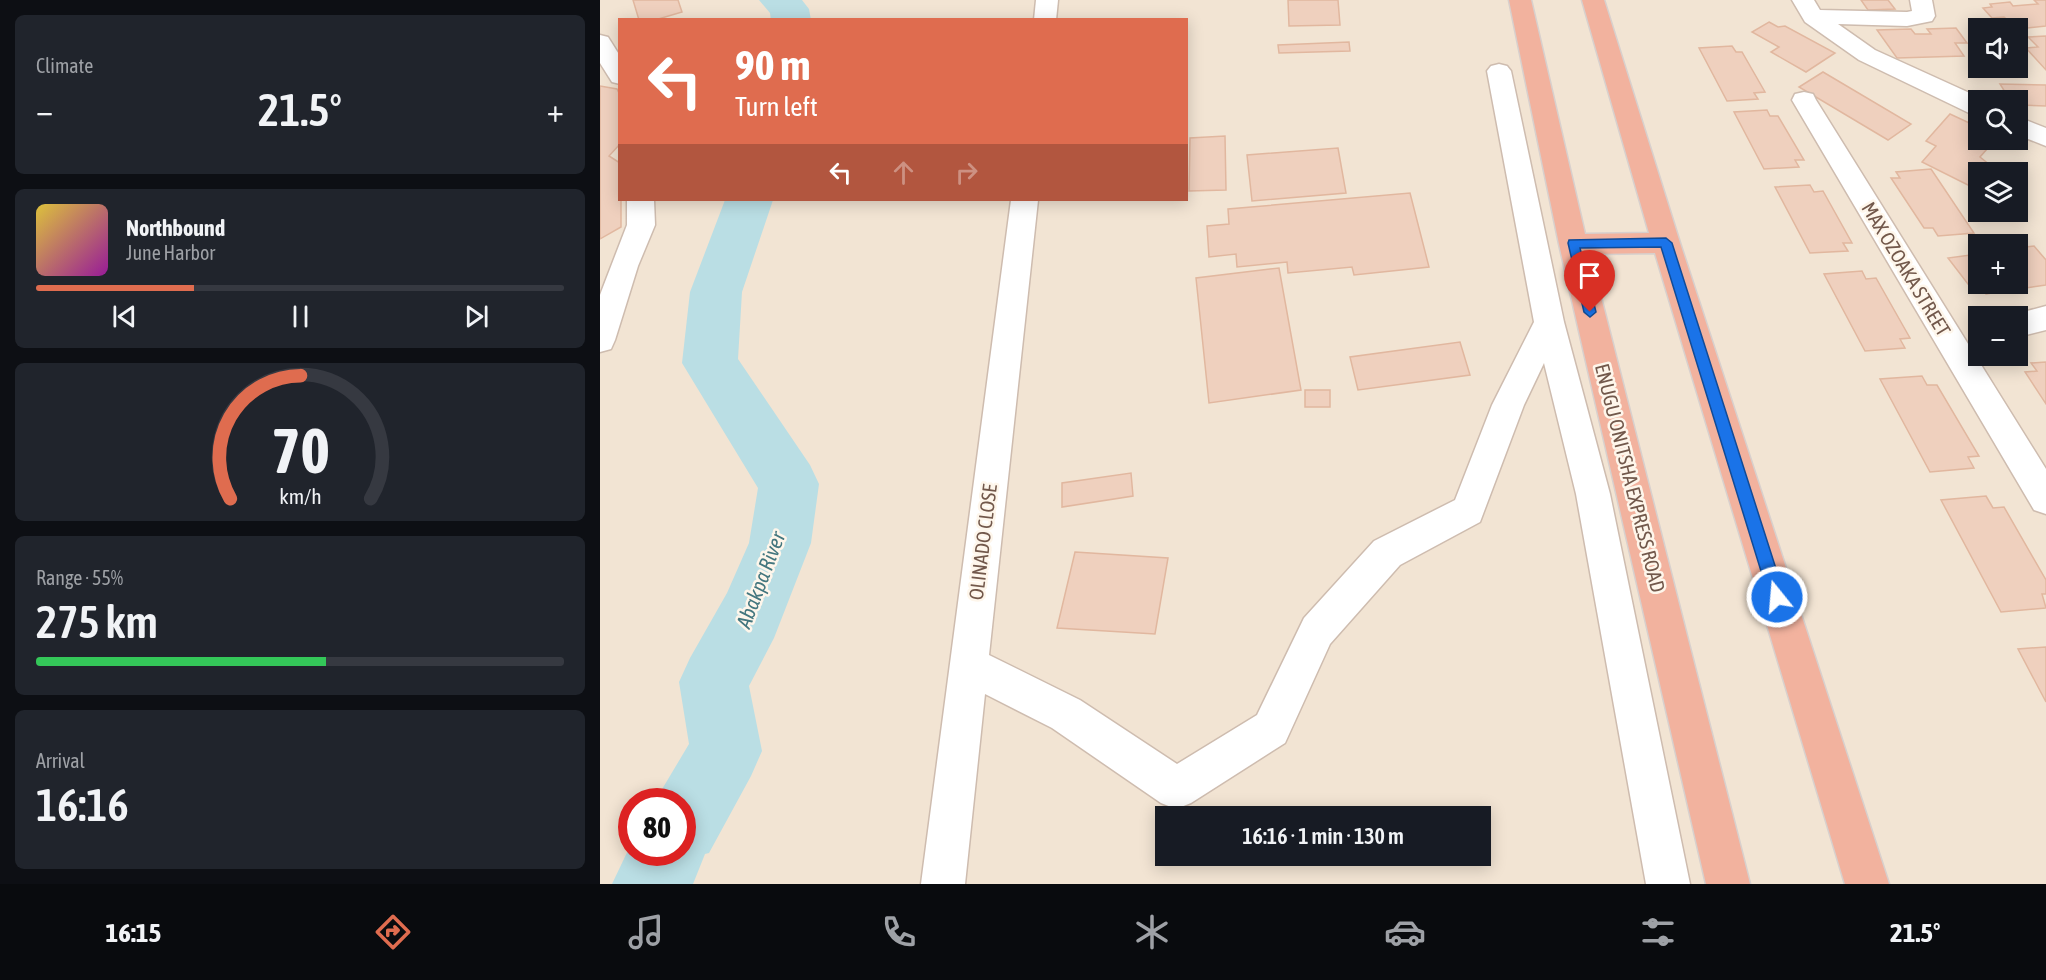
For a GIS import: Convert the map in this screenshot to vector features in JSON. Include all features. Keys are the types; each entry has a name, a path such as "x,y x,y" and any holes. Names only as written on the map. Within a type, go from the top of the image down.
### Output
{"highway":[{"name":"ENUGU ONITSHA EXPRESS ROAD","path":"1520,0 1573,243 1728,884"},
{"path":"1593,0 1666,243 1867,884"},
{"path":"1573,243 1666,243"}],"street":[{"path":"1045,18 1047,0"},
{"path":"1810,11 1907,19 1924,16 1921,0"},
{"path":"1810,11 1867,55 1968,103"},
{"path":"600,42 618,74"},
{"path":"1499,71 1549,322 1593,494 1668,884"},
{"name":"MAX OZOAKA STREET","path":"1804,100 1964,337 2046,499"},
{"path":"2028,130 2046,138"},
{"path":"600,339 624,266 641,225 641,201"},
{"name":"OLINADO CLOSE","path":"943,884 1024,201"},
{"path":"2028,322 2046,318"},
{"path":"969,665 1066,714 1176,788 1270,729 1317,631 1387,553 1468,511 1508,405 1549,322"}],"shaded area":[{"path":"600,0 2046,0 2046,884 600,884"}],"building":[{"path":"633,0 678,0 682,12 662,18 638,18"},
{"path":"1288,0 1338,0 1340,25 1289,26"},
{"path":"1861,0 1888,0 1895,9 1868,10"},
{"path":"2034,0 2046,0 2046,26 2028,28 2028,18 1992,18 1983,8 1992,7 1990,4 2010,2 2013,6 2038,4"},
{"path":"1769,22 1778,27 1785,26 1835,53 1806,72 1771,52 1779,47 1752,32"},
{"path":"1956,28 1967,43 1955,43 1964,56 1897,58 1877,30 1911,29 1915,34 1931,34 1927,29"},
{"path":"2046,36 2046,70 2028,50 2028,48 2038,47 2028,37"},
{"path":"1349,42 1350,51 1279,53 1278,45"},
{"path":"1732,46 1736,52 1742,52 1765,92 1754,93 1758,99 1727,101 1699,48"},
{"path":"1823,72 1911,124 1888,140 1799,87"},
{"path":"2000,84 2046,85 2046,106 2028,105 2028,90 2004,90"},
{"path":"600,86 618,91 618,146 609,156 618,162 618,201 621,201 621,227 600,239"},
{"path":"1767,110 1770,116 1778,116 1804,160 1795,160 1799,167 1764,169 1734,112"},
{"path":"1950,114 1968,122 1968,150 1986,150 1980,157 1986,162 1968,162 1968,185 1922,162 1936,146 1926,141"},
{"path":"1225,136 1226,190 1189,191 1190,138"},
{"path":"1338,148 1346,193 1252,201 1247,155"},
{"path":"1931,169 1974,233 1938,236 1933,228 1924,228 1891,178 1900,178 1896,172"},
{"path":"1810,185 1814,192 1823,191 1852,243 1843,243 1848,251 1810,253 1775,187"},
{"path":"1410,193 1429,267 1354,275 1352,267 1288,273 1287,262 1237,267 1236,254 1209,257 1207,226 1229,224 1228,209"},
{"path":"2034,246 2046,260 2046,285 2028,288 2028,247"},
{"path":"1968,255 1968,284 1948,258"},
{"path":"1279,268 1301,390 1209,403 1196,278"},
{"path":"1862,271 1866,279 1876,278 1910,338 1900,339 1905,348 1865,351 1824,274"},
{"path":"1460,342 1470,375 1358,390 1350,357"},
{"path":"2046,362 2046,404 2025,372 2037,371 2031,363"},
{"path":"1922,376 1927,385 1937,385 1979,456 1968,457 1974,468 1930,472 1880,379"},
{"path":"1305,390 1330,390 1330,407 1305,407"},
{"path":"1131,473 1133,496 1062,507 1062,483"},
{"path":"1986,496 1993,508 2004,507 2046,580 2046,594 2042,594 2046,608 2001,612 1941,500"},
{"path":"1075,552 1168,558 1155,634 1057,628"},
{"path":"2046,647 2046,702 2018,649"}],"waterway":[{"name":"Abakpa River","path":"779,0 789,9 791,18"},
{"name":"Abakpa River","path":"696,802 726,751 714,682 751,615 780,543 789,484 710,363 716,292 749,201"},
{"name":"Abakpa River","path":"651,884 661,866"}],"route":[{"path":"1590,312 1573,243 1666,243 1777,597"}]}
